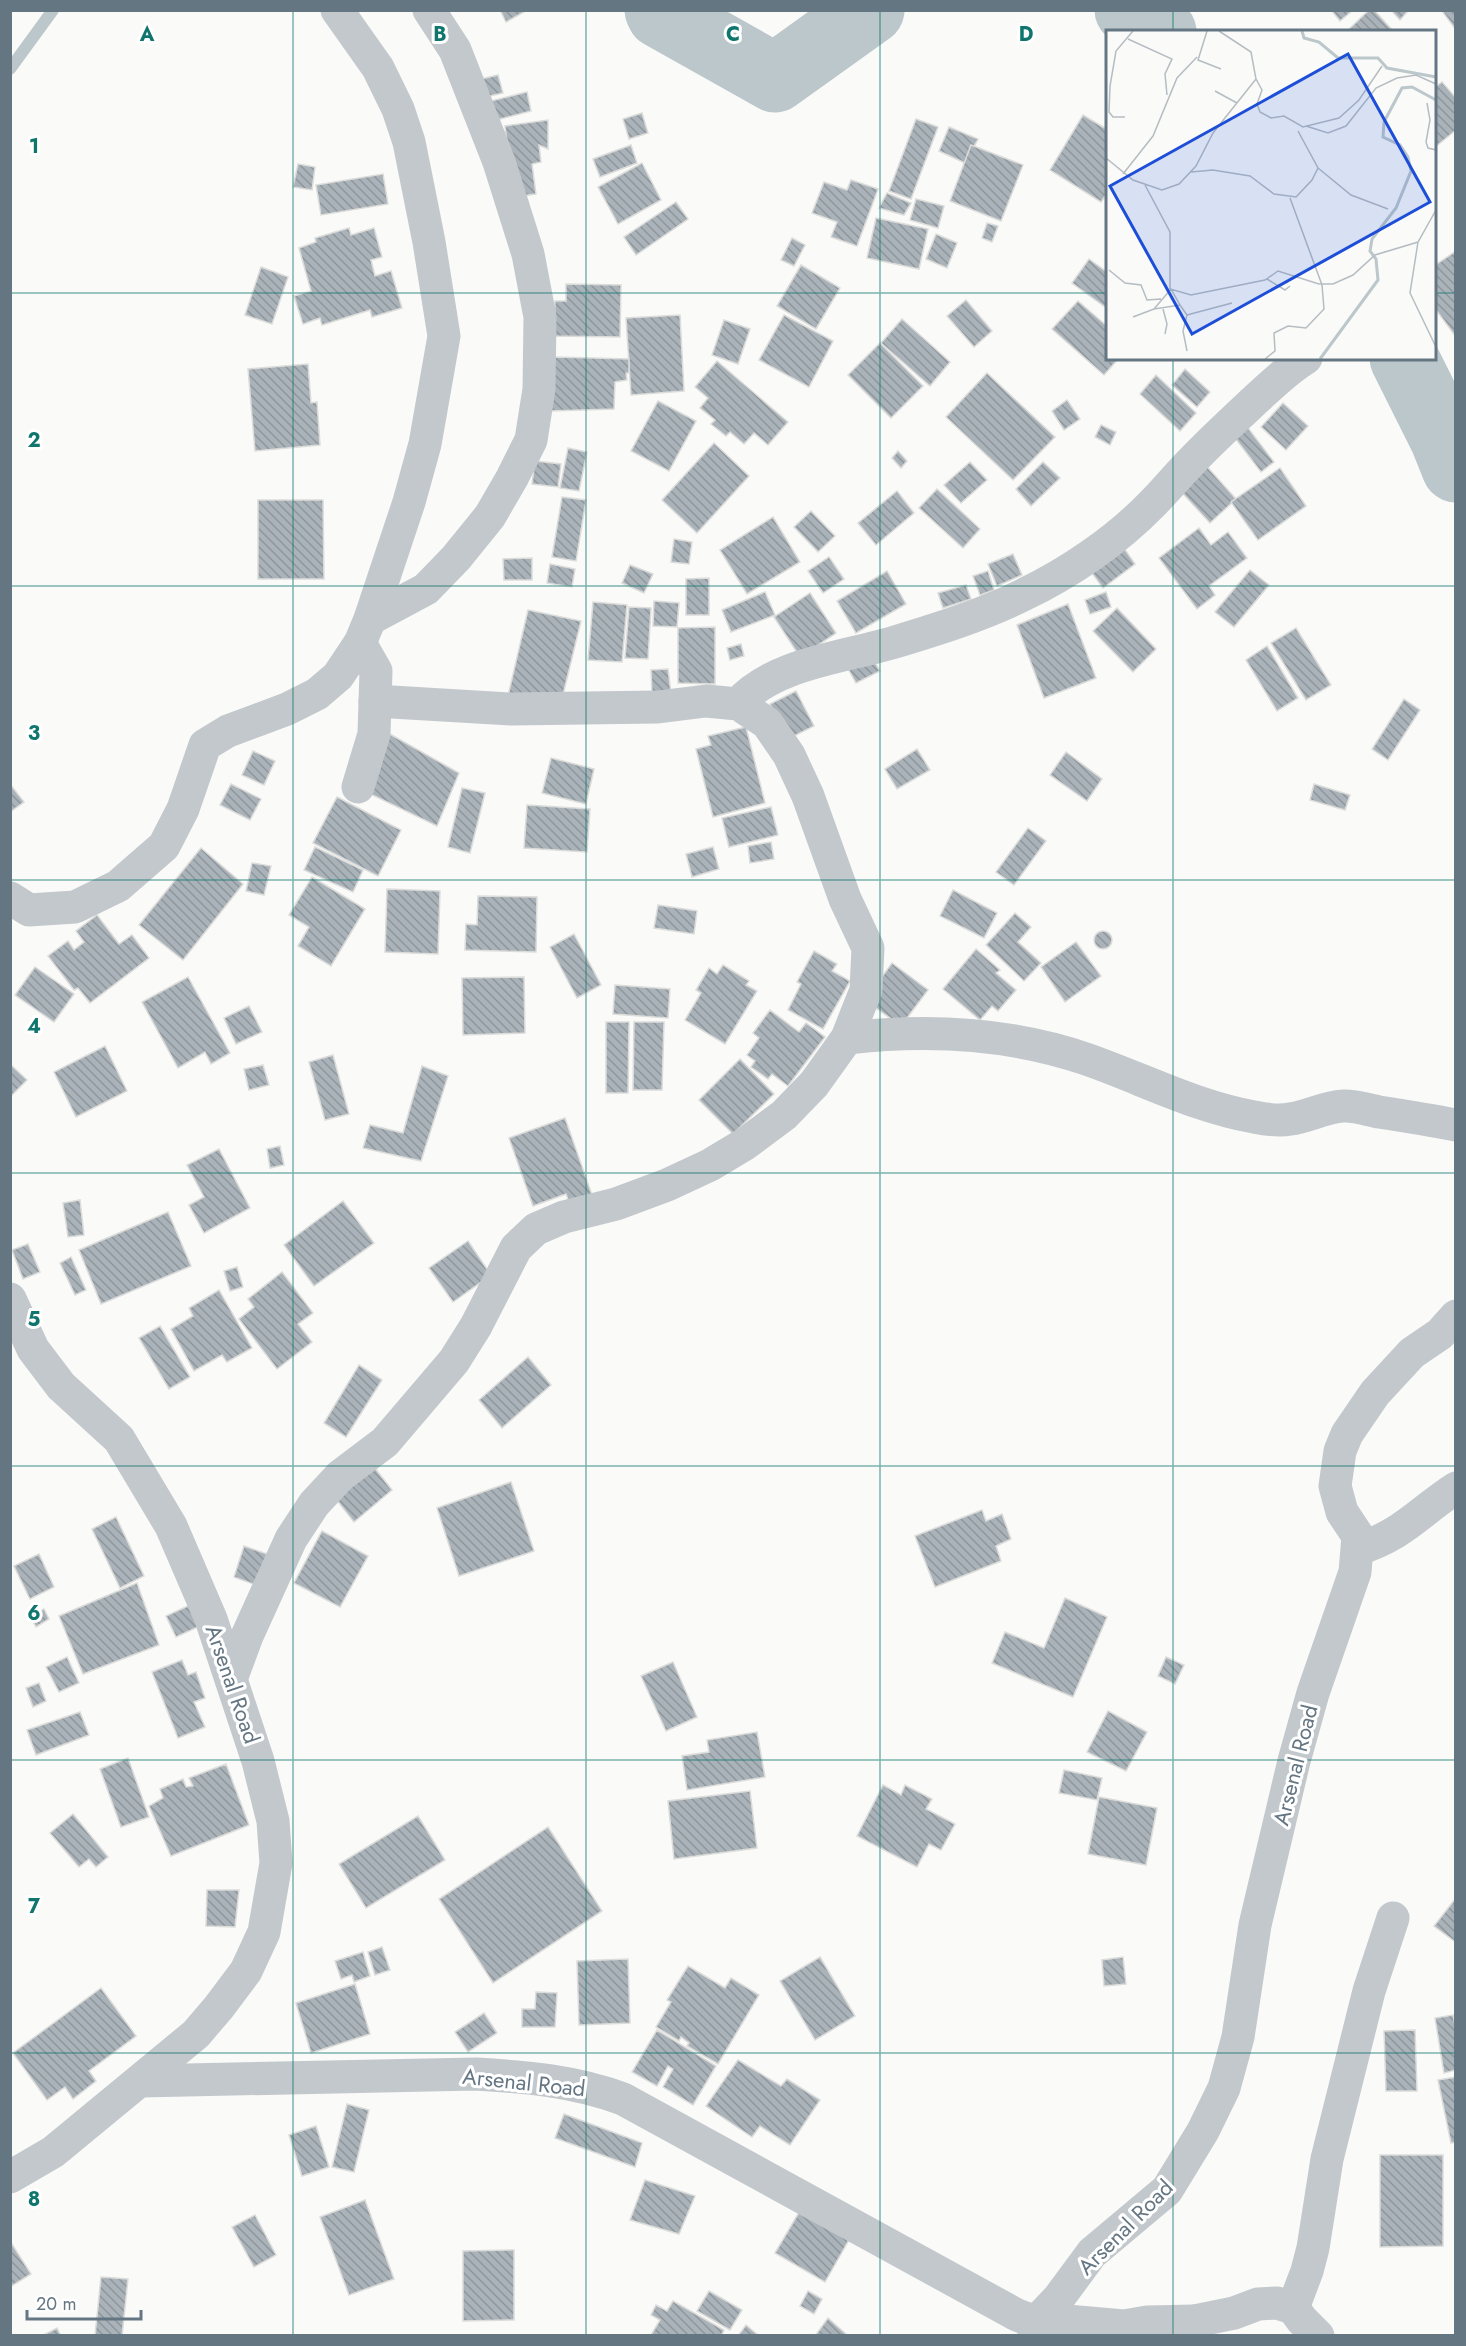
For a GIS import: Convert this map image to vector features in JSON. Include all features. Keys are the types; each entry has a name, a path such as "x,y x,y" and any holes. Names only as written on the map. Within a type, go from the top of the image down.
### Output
{"street":[{"path":"10,898 29,910 75,907 118,886 164,846 183,809 205,745 228,731 286,709 317,694 338,676 365,631 409,502 425,444 444,336 429,242 406,131 378,68 337,10"},
{"path":"365,631 426,589 456,558 489,516 531,440 539,389 540,317 528,254 499,162 455,50 429,10"},
{"path":"738,704 746,694 767,681 807,665 896,642 962,619 1023,595 1078,563 1128,526 1226,427 1290,368 1303,360"},
{"path":"358,787 374,734 376,671 365,631"},
{"path":"231,1679 247,1636 291,1539 308,1513 340,1476 385,1442 454,1361 476,1326 516,1248 536,1229 564,1217 616,1204 667,1185 710,1165 745,1144 784,1115 814,1084 847,1038 866,990 868,948 845,898 808,796 789,755 767,723 738,704 706,701 658,707 511,709 375,701"},
{"path":"847,1038 870,1035 995,1037 1033,1043 1084,1058 1167,1091 1254,1117 1290,1120 1321,1109 1345,1106 1455,1125"},
{"name":"Arsenal Road","path":"10,1299 33,1349 61,1386 119,1439 171,1526 194,1578 258,1761 273,1821 276,1863 264,1932 246,1971 219,2007 196,2034 53,2152 10,2177"},
{"name":"Arsenal Road","path":"140,2081 476,2074 545,2080 596,2089 623,2099 1017,2315 1035,2329 1092,2253 1167,2190 1203,2131 1224,2088 1238,2037 1255,1925 1294,1761 1313,1693 1355,1572 1358,1536 1342,1512 1335,1486 1336,1469 1347,1434 1375,1393 1412,1353 1440,1334 1455,1316"},
{"path":"1358,1549 1396,1534 1455,1488"},
{"path":"1293,2308 1313,2248 1327,2158 1369,1991 1393,1918"},
{"path":"1035,2329 1053,2319 1124,2326 1147,2322 1195,2328 1257,2304 1277,2303 1293,2308 1318,2336"}],"building":[{"path":"500,10 523,10 524,12 506,22"},
{"path":"1331,10 1353,10 1340,21"},
{"path":"1369,10 1374,10 1392,30 1348,30"},
{"path":"1391,10 1408,10 1408,11 1400,20"},
{"path":"1456,10 1456,30 1442,11"},
{"path":"498,75 503,93 481,98 477,80"},
{"path":"1442,82 1456,98 1456,130 1436,146 1436,86"},
{"path":"527,92 531,111 496,120 491,101"},
{"path":"642,113 648,133 629,139 623,119"},
{"path":"1083,115 1106,129 1106,195 1101,202 1050,170"},
{"path":"916,119 938,127 911,199 889,191"},
{"path":"548,120 548,149 539,145 541,162 532,164 536,194 514,197 505,126"},
{"path":"949,127 978,139 965,163 939,151"},
{"path":"631,145 637,163 600,177 593,159"},
{"path":"971,145 1023,165 1001,221 950,201"},
{"path":"642,163 661,200 618,224 598,187"},
{"path":"298,164 315,167 312,190 293,187"},
{"path":"383,174 388,204 321,215 316,185"},
{"path":"851,180 878,189 857,246 831,237 837,222 812,213 824,182 847,190"},
{"path":"887,193 911,203 904,215 879,208"},
{"path":"916,199 944,206 938,228 910,220"},
{"path":"676,202 688,219 636,255 624,237"},
{"path":"876,218 928,229 919,269 867,258"},
{"path":"987,223 998,226 992,242 982,238"},
{"path":"349,228 351,235 374,228 382,257 371,260 375,276 391,271 402,308 372,317 370,310 322,325 320,318 303,324 294,296 311,291 299,248 316,242 315,238"},
{"path":"936,234 957,243 947,268 926,259"},
{"path":"792,238 805,245 794,266 781,260"},
{"path":"1456,251 1456,337 1436,310 1436,265"},
{"path":"1089,259 1106,272 1106,308 1072,283"},
{"path":"801,265 840,288 816,329 777,306"},
{"path":"261,267 288,277 272,324 245,315"},
{"path":"566,284 621,285 620,337 554,336 555,301 566,301"},
{"path":"966,300 992,331 974,347 947,316"},
{"path":"1078,301 1106,325 1106,360 1117,360 1104,375 1052,329"},
{"path":"680,315 684,391 631,395 626,318"},
{"path":"784,315 833,341 809,387 759,360"},
{"path":"902,319 950,362 930,386 881,343"},
{"path":"724,320 750,329 738,364 712,355"},
{"path":"880,343 923,386 891,418 848,375"},
{"path":"555,357 629,359 627,380 615,382 614,409 549,411"},
{"path":"717,361 788,422 768,445 754,433 744,444 730,432 726,436 711,424 715,420 700,408 708,398 695,387"},
{"path":"308,364 311,403 317,402 320,445 255,451 248,369"},
{"path":"1185,369 1210,392 1197,407 1172,385"},
{"path":"987,373 1055,437 1013,480 946,417"},
{"path":"1156,375 1196,413 1180,431 1140,394"},
{"path":"1067,400 1080,419 1064,430 1052,411"},
{"path":"658,401 696,421 669,471 631,451"},
{"path":"1283,403 1308,426 1286,450 1261,427"},
{"path":"1245,424 1274,462 1261,472 1232,434"},
{"path":"1101,425 1116,432 1110,445 1095,437"},
{"path":"714,443 749,476 697,533 662,500"},
{"path":"568,448 587,452 579,491 560,488"},
{"path":"898,451 907,461 901,468 892,458"},
{"path":"535,461 561,464 558,487 532,484"},
{"path":"1202,461 1236,499 1210,523 1176,486"},
{"path":"970,462 987,480 961,503 944,485"},
{"path":"1043,462 1060,478 1031,506 1016,489"},
{"path":"1280,468 1306,506 1258,540 1231,502"},
{"path":"937,489 980,529 963,548 919,508"},
{"path":"897,491 914,513 876,545 858,523"},
{"path":"562,497 586,500 576,561 552,557"},
{"path":"258,500 323,500 324,579 258,579"},
{"path":"811,511 835,536 818,552 794,527"},
{"path":"773,517 800,562 747,594 720,550"},
{"path":"1199,528 1211,545 1228,532 1247,558 1209,586 1215,595 1197,609 1159,558"},
{"path":"674,539 692,542 689,564 671,562"},
{"path":"1119,541 1135,564 1103,588 1086,565"},
{"path":"1013,554 1022,575 997,586 988,564"},
{"path":"829,557 844,579 823,593 808,571"},
{"path":"532,558 532,580 504,580 503,559"},
{"path":"550,564 575,569 572,587 547,583"},
{"path":"630,565 653,574 644,593 622,583"},
{"path":"1250,570 1269,585 1234,627 1215,612"},
{"path":"887,571 906,604 856,633 837,601"},
{"path":"988,571 994,590 980,595 973,576"},
{"path":"709,578 709,615 686,615 686,579"},
{"path":"966,585 971,599 943,608 938,593"},
{"path":"765,592 775,615 731,632 722,610"},
{"path":"1106,592 1111,607 1090,614 1085,600"},
{"path":"810,593 836,633 800,657 774,617"},
{"path":"654,601 679,603 677,627 653,626"},
{"path":"593,602 627,605 622,662 588,660"},
{"path":"1068,604 1096,678 1044,698 1017,625"},
{"path":"629,607 651,608 648,659 625,658"},
{"path":"1117,608 1156,649 1133,672 1093,631"},
{"path":"528,610 581,621 560,707 508,696"},
{"path":"715,627 715,684 678,683 678,628"},
{"path":"1296,628 1331,685 1306,700 1271,643"},
{"path":"741,644 744,656 730,660 727,648"},
{"path":"1267,646 1298,698 1277,711 1246,660"},
{"path":"869,653 880,671 856,683 846,665"},
{"path":"668,669 671,693 652,694 651,670"},
{"path":"796,691 814,726 788,739 770,704"},
{"path":"1404,699 1420,710 1388,760 1372,749"},
{"path":"746,727 765,803 713,817 696,749 711,745 708,736"},
{"path":"388,733 459,773 437,826 360,789"},
{"path":"917,749 930,770 897,789 885,769"},
{"path":"253,751 275,761 264,785 242,775"},
{"path":"1066,752 1102,779 1087,801 1050,775"},
{"path":"551,758 594,769 586,804 542,793"},
{"path":"10,784 24,802 10,812"},
{"path":"231,784 261,799 250,820 220,805"},
{"path":"1314,784 1350,795 1345,810 1310,800"},
{"path":"462,788 485,793 470,853 448,847"},
{"path":"337,797 401,830 378,876 313,843"},
{"path":"527,805 590,809 587,852 524,848"},
{"path":"771,807 778,835 729,847 722,818"},
{"path":"1028,828 1046,841 1014,885 996,872"},
{"path":"771,842 774,859 750,863 748,846"},
{"path":"315,847 363,870 353,892 304,870"},
{"path":"713,847 719,869 692,877 686,854"},
{"path":"201,848 243,884 183,960 139,925"},
{"path":"252,863 271,866 264,895 246,891"},
{"path":"312,877 365,909 331,966 298,946 309,927 289,915"},
{"path":"387,889 440,891 438,954 385,952"},
{"path":"953,890 997,913 984,938 940,916"},
{"path":"478,896 537,897 536,952 465,950 466,924 477,925"},
{"path":"658,905 697,911 694,934 654,928"},
{"path":"1015,913 1031,927 1018,942 1041,963 1024,981 986,945"},
{"path":"97,915 119,944 132,935 149,958 90,1003 78,988 74,990 48,956 68,941 74,950 84,942 76,931"},
{"path":"1103,931 1109,934 1112,940 1109,946 1103,949 1097,946 1094,940 1097,934"},
{"path":"574,934 601,985 577,998 550,947"},
{"path":"1076,942 1101,976 1065,1002 1041,967"},
{"path":"976,949 1000,970 996,973 1016,990 998,1011 992,1006 980,1020 943,989"},
{"path":"814,951 837,964 832,971 850,981 823,1029 788,1010 801,984 797,982"},
{"path":"892,963 928,990 901,1026 865,1000"},
{"path":"723,965 749,981 746,985 757,991 725,1044 685,1020 701,993 696,990 709,968 717,974"},
{"path":"35,967 74,994 54,1022 15,995"},
{"path":"188,977 230,1053 211,1064 205,1052 178,1068 142,1002"},
{"path":"524,977 525,1033 463,1035 462,978"},
{"path":"615,985 670,989 668,1018 613,1014"},
{"path":"249,1006 262,1032 236,1044 224,1018"},
{"path":"770,1010 799,1032 806,1023 825,1037 788,1086 772,1074 768,1079 751,1067 755,1061 747,1055 759,1038 753,1033"},
{"path":"606,1022 629,1022 628,1093 606,1093"},
{"path":"634,1022 664,1022 662,1090 633,1090"},
{"path":"105,1046 127,1091 76,1117 54,1072"},
{"path":"333,1055 349,1114 325,1120 309,1062"},
{"path":"740,1059 774,1094 733,1134 699,1100"},
{"path":"10,1064 27,1080 10,1097"},
{"path":"263,1065 269,1085 249,1090 244,1069"},
{"path":"422,1066 448,1076 421,1161 363,1148 370,1125 403,1133"},
{"path":"565,1118 592,1195 570,1204 566,1194 533,1206 509,1138"},
{"path":"280,1146 284,1165 270,1168 267,1149"},
{"path":"219,1149 250,1208 204,1233 189,1205 204,1197 187,1165"},
{"path":"80,1200 84,1235 68,1237 63,1203"},
{"path":"343,1201 374,1243 314,1286 284,1245"},
{"path":"168,1212 191,1266 101,1304 79,1250"},
{"path":"468,1241 491,1275 453,1302 429,1268"},
{"path":"28,1244 40,1272 23,1279 12,1250"},
{"path":"71,1257 86,1290 75,1295 60,1263"},
{"path":"237,1267 243,1287 230,1291 224,1271"},
{"path":"282,1272 313,1313 298,1324 312,1342 277,1369 239,1319 254,1307 248,1299"},
{"path":"219,1290 252,1348 227,1362 222,1355 194,1371 171,1329 193,1316 189,1308"},
{"path":"160,1326 190,1377 169,1389 139,1338"},
{"path":"528,1357 551,1385 502,1428 479,1400"},
{"path":"359,1365 382,1380 346,1437 324,1423"},
{"path":"374,1467 392,1490 354,1522 336,1499"},
{"path":"511,1482 534,1551 459,1576 437,1508"},
{"path":"982,1510 986,1521 1002,1514 1011,1539 996,1546 1001,1561 935,1587 915,1536"},
{"path":"116,1517 144,1576 120,1588 92,1529"},
{"path":"322,1531 368,1556 340,1607 294,1583"},
{"path":"244,1546 267,1554 256,1585 234,1577"},
{"path":"39,1554 54,1587 30,1599 14,1566"},
{"path":"137,1583 159,1645 83,1674 59,1616"},
{"path":"1065,1598 1107,1617 1073,1697 992,1663 1005,1632 1044,1648"},
{"path":"190,1605 200,1626 176,1637 166,1616"},
{"path":"44,1609 49,1619 36,1627 30,1616"},
{"path":"67,1657 79,1683 59,1692 46,1667"},
{"path":"1166,1657 1184,1665 1175,1684 1158,1676"},
{"path":"182,1660 188,1675 196,1672 205,1698 194,1702 205,1727 178,1738 152,1672"},
{"path":"673,1662 697,1717 666,1731 641,1676"},
{"path":"39,1683 46,1701 33,1707 26,1688"},
{"path":"1108,1711 1147,1732 1126,1771 1087,1752"},
{"path":"80,1712 89,1735 36,1755 27,1730"},
{"path":"757,1732 765,1777 687,1790 682,1756 709,1752 707,1740"},
{"path":"128,1758 149,1817 121,1827 100,1769"},
{"path":"226,1764 249,1825 171,1856 149,1806 163,1798 160,1789 183,1779 186,1787 193,1786 189,1778"},
{"path":"1064,1770 1102,1778 1097,1800 1059,1793"},
{"path":"883,1785 901,1795 905,1785 932,1799 926,1809 955,1824 941,1850 929,1844 917,1867 857,1836"},
{"path":"750,1791 757,1848 674,1859 668,1801"},
{"path":"1099,1797 1157,1808 1146,1865 1088,1854"},
{"path":"73,1814 108,1857 96,1867 89,1859 79,1867 50,1833"},
{"path":"418,1816 445,1860 366,1908 339,1864"},
{"path":"548,1827 602,1911 493,1983 439,1899"},
{"path":"207,1890 239,1890 235,1927 206,1926"},
{"path":"1456,1898 1456,1938 1454,1941 1434,1926"},
{"path":"382,1947 390,1970 375,1975 368,1952"},
{"path":"363,1952 370,1976 354,1982 352,1975 341,1979 335,1961"},
{"path":"820,1957 855,2016 815,2040 780,1981"},
{"path":"1123,1957 1126,1984 1104,1986 1102,1960"},
{"path":"628,1959 630,2023 579,2025 577,1961"},
{"path":"688,1966 725,1988 731,1978 759,1995 718,2064 687,2046 689,2043 681,2037 679,2041 656,2027 671,2002 667,2000"},
{"path":"355,1984 370,2034 311,2053 296,2003"},
{"path":"101,1988 136,2036 89,2071 96,2081 73,2099 65,2087 47,2100 13,2053"},
{"path":"536,1992 557,1993 555,2027 522,2027 522,2009 535,2009"},
{"path":"484,2013 497,2033 468,2052 455,2032"},
{"path":"1453,2015 1456,2030 1456,2070 1444,2073 1435,2018"},
{"path":"657,2030 716,2066 693,2105 663,2087 673,2069 668,2066 657,2086 632,2072"},
{"path":"1415,2030 1417,2091 1386,2091 1384,2031"},
{"path":"738,2060 781,2086 787,2079 820,2100 790,2145 760,2126 752,2137 706,2106"},
{"path":"1456,2077 1456,2142 1451,2143 1438,2080"},
{"path":"347,2104 369,2110 354,2172 332,2167"},
{"path":"564,2114 642,2143 635,2167 555,2138"},
{"path":"316,2126 329,2167 302,2176 289,2135"},
{"path":"1380,2155 1443,2155 1443,2246 1380,2247"},
{"path":"645,2180 695,2196 679,2234 630,2220"},
{"path":"365,2200 394,2279 349,2295 320,2217"},
{"path":"801,2209 850,2238 825,2282 775,2253"},
{"path":"255,2215 276,2255 254,2267 232,2227"},
{"path":"10,2241 31,2274 10,2287"},
{"path":"514,2250 514,2320 463,2321 463,2251"},
{"path":"101,2277 128,2279 122,2336 95,2336"},
{"path":"709,2291 742,2310 730,2330 697,2311"},
{"path":"808,2291 822,2299 814,2314 800,2306"},
{"path":"673,2301 724,2330 721,2336 651,2335 660,2320 651,2315 656,2305 667,2311"},
{"path":"828,2318 848,2336 815,2336"},
{"path":"746,2325 759,2336 738,2336"},
{"path":"57,2328 61,2336 42,2336"}],"waterway":[{"path":"10,69 53,10"},
{"path":"659,10 661,14 775,78 870,10"},
{"path":"1129,10 1150,18 1160,30"},
{"path":"1405,360 1444,438 1456,468"}]}
